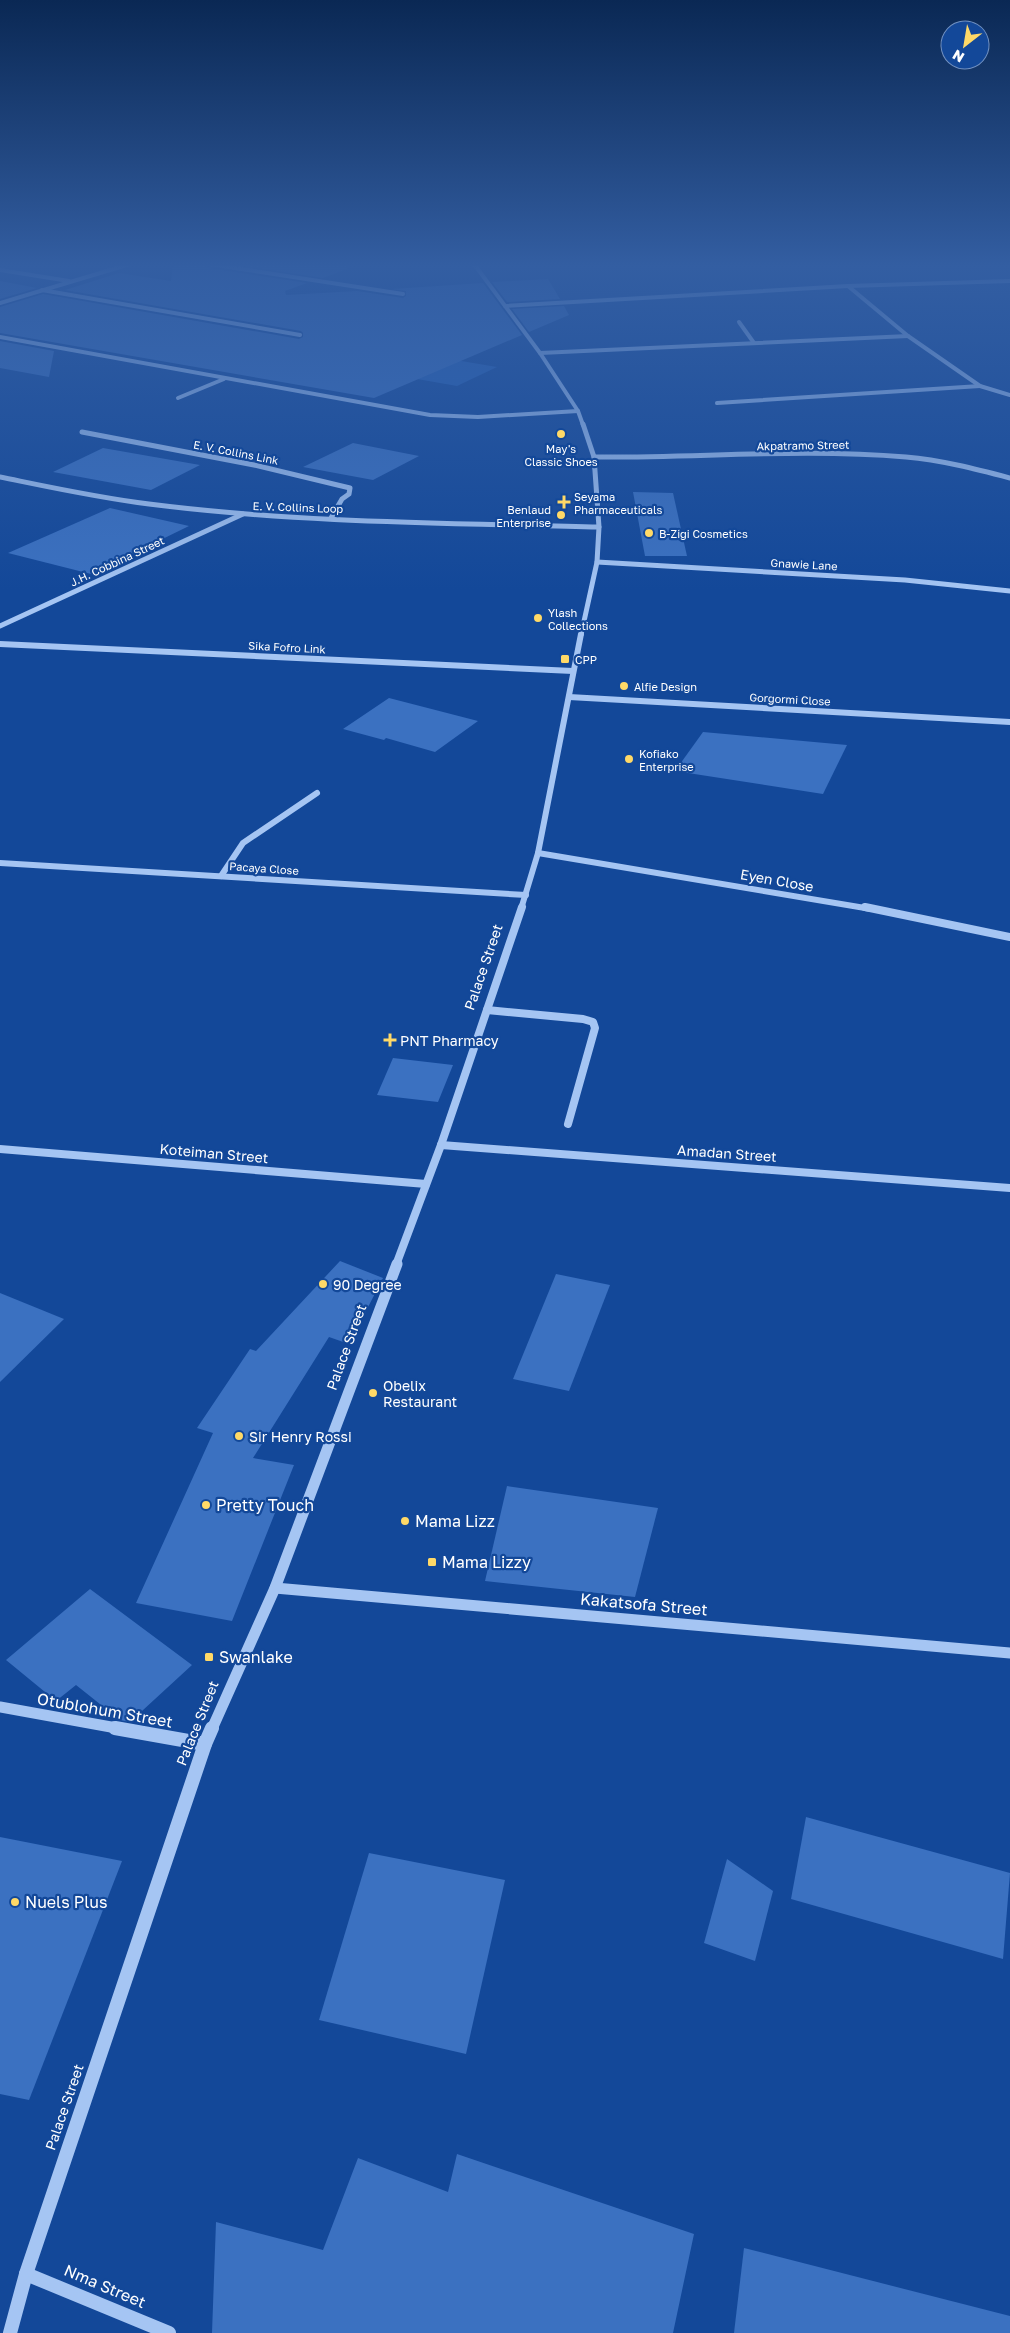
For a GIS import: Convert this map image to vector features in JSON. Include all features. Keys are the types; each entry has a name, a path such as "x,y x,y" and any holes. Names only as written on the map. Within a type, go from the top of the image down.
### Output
{"street":[{"path":"192,373 430,415 478,417 578,411"},
{"name":"Palace Street","path":"10,2333 26,2274 205,1744 275,1588 441,1146 526,895 538,853 569,697 572,671 597,562 599,527 594,457 578,411 553,373"},
{"path":"961,373 980,386 1010,395"},
{"path":"178,398 225,379"},
{"path":"717,403 980,386"},
{"name":"E. V. Collins Link","path":"82,432 254,465 350,488 349,494 342,499 331,518"},
{"name":"Akpatramo Street","path":"594,457 658,458 848,452 885,454 953,464 1010,478"},
{"name":"E. V. Collins Loop","path":"0,477 107,500 243,514 599,527"},
{"path":"0,484 10,480"},
{"name":"J.H. Cobbina Street","path":"0,626 243,514"},
{"name":"Gnawie Lane","path":"597,562 905,580 1010,590"},
{"name":"Sika Fofro Link","path":"0,644 572,671"},
{"name":"Gorgormi Close","path":"569,697 1010,722"},
{"path":"221,876 244,843 317,793"},
{"name":"Eyen Close","path":"538,853 814,899 1010,937"},
{"name":"Pacaya Close","path":"0,863 526,895"},
{"path":"487,1010 583,1019 593,1022 595,1028 568,1124"},
{"name":"Amadan Street","path":"441,1146 1010,1188"},
{"name":"Koteiman Street","path":"0,1150 426,1184"},
{"name":"Kakatsofa Street","path":"275,1588 1010,1653"},
{"name":"Otublohum Street","path":"0,1707 205,1744"},
{"name":"Nma Street","path":"26,2274 169,2333"}],"shaded area":[{"path":"382,373 485,373 457,386"}],"building":[{"path":"27,373 50,373 49,377"},
{"path":"229,373 433,373 374,398"},
{"path":"353,443 419,456 373,480 303,467"},
{"path":"103,448 200,465 151,490 53,472"},
{"path":"633,492 673,493 687,556 645,556"},
{"path":"110,508 189,526 91,574 8,553"},
{"path":"389,698 478,721 435,752 386,738 384,740 343,729"},
{"path":"703,732 847,745 823,794 675,771"},
{"path":"393,1058 453,1065 438,1102 377,1095"},
{"path":"340,1261 383,1278 349,1344 329,1337 253,1458 294,1465 232,1621 136,1603 213,1433 197,1428 250,1349 256,1351"},
{"path":"556,1274 610,1285 569,1391 513,1379"},
{"path":"0,1293 64,1319 0,1382"},
{"path":"507,1486 658,1508 635,1597 485,1581"},
{"path":"90,1589 192,1665 130,1722 120,1720 76,1685 56,1701 6,1660"},
{"path":"806,1817 1010,1873 1003,1959 791,1899"},
{"path":"0,1837 122,1861 29,2100 0,2094"},
{"path":"369,1853 505,1880 466,2054 319,2020"},
{"path":"727,1859 773,1891 755,1961 704,1943"},
{"path":"457,2154 694,2234 673,2333 212,2333 216,2222 323,2250 358,2158 448,2192"},
{"path":"744,2248 1010,2316 1010,2333 734,2333"}],"place":[{"name":"May's Classic Shoes","path":"561,434"},
{"name":"Seyama Pharmaceuticals","path":"564,502"},
{"name":"Benlaud Enterprise","path":"561,515"},
{"name":"B-Zigi Cosmetics","path":"649,533"},
{"name":"Ylash Collections","path":"538,618"},
{"name":"CPP","path":"565,659"},
{"name":"Alfie Design","path":"624,686"},
{"name":"Kofiako Enterprise","path":"629,759"},
{"name":"PNT Pharmacy","path":"390,1040"},
{"name":"90 Degree","path":"323,1284"},
{"name":"Obelix Restaurant","path":"373,1393"},
{"name":"Sir Henry Rossi","path":"239,1436"},
{"name":"Pretty Touch","path":"206,1505"},
{"name":"Mama Lizz","path":"405,1521"},
{"name":"Mama Lizzy","path":"432,1562"},
{"name":"Swanlake","path":"209,1657"},
{"name":"Nuels Plus","path":"15,1902"}]}
